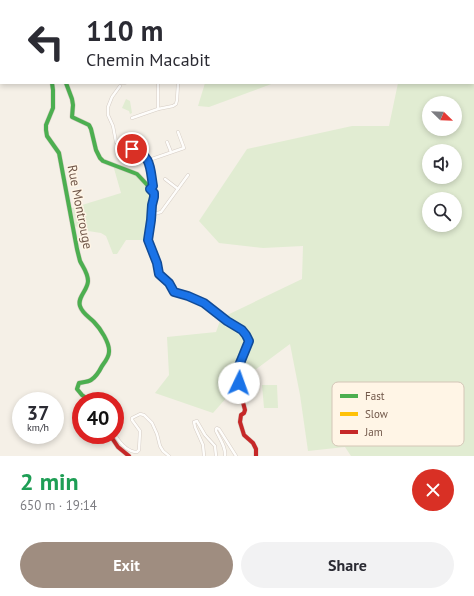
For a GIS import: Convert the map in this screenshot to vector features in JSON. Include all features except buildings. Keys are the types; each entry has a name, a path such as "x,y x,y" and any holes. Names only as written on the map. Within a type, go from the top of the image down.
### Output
{"street":[{"name":"Rue Montrouge","path":"52,84 53,108 46,125 46,130 47,136 59,153 76,249 89,282 80,299 80,304 83,312 100,328 109,350 107,358 95,376 90,380 79,383 77,386 78,392"},
{"path":"66,84 71,93 74,106 71,113 72,117 73,119 89,125 100,158 103,161 137,174 154,193 148,240 157,263 159,274 169,283 174,292 204,303 227,321 242,330 249,339 238,368 240,392 245,410 241,415 240,422 244,435 253,443 256,449 256,456"},
{"path":"122,84 109,102 108,115 113,126 117,144 137,150 146,157 153,186 150,189"},
{"path":"158,84 158,109"},
{"path":"132,118 176,104 178,84"},
{"path":"150,170 152,159 184,148 178,132"},
{"path":"167,142 171,152"},
{"path":"151,215 161,212 188,175"},
{"path":"165,179 178,188"},
{"path":"121,444 132,452 137,452 139,450 140,431 132,418 140,414 144,415 152,423 160,446 169,456"},
{"path":"204,456 204,445 194,424 196,421 205,435 215,446 216,456"},
{"path":"225,456 226,453 224,447 216,431 217,428 236,456"},
{"path":"115,444 129,456"}],"green space":[{"path":"205,84 271,84 209,107 198,106"},
{"path":"398,84 474,84 474,456 351,456 345,447 308,451 300,395 290,344 243,379 213,413 155,393 169,375 167,337 216,332 221,318 302,279 303,246 263,248 219,243 199,221 247,149 352,126 389,126"},
{"path":"126,99 130,101 132,113 130,114 129,111 122,108"},
{"path":"113,165 137,174 153,193 147,240 126,240 117,254 113,254 106,236 101,233 88,231 72,225 69,209 121,193"},
{"path":"262,385 277,385 278,408 264,408"}],"traffic: fast":[{"path":"52,84 53,108 46,125 47,136 59,153 77,249 80,261 88,278 88,284 79,303 84,313 102,332 109,348 108,358 93,379 79,383 77,389 80,392"},
{"path":"66,84 72,99 72,117 89,125 96,150 100,158 103,161 137,174 152,190 154,197 148,240 151,249"}],"traffic: slow":[{"path":"151,249 157,263 159,274 169,283 174,292 189,296 204,303 227,321 242,330 249,339 238,368 240,391"}],"traffic: jam":[{"path":"240,391 245,410 241,415 240,422 244,435 253,443 256,449 256,456"},
{"path":"116,444 129,456"}],"route":[{"path":"132,149 140,152 146,157 150,167 153,186 150,189 154,193 154,197 148,240 157,263 159,274 169,283 174,292 204,303 227,321 242,330 249,339 238,368 239,383"}]}
